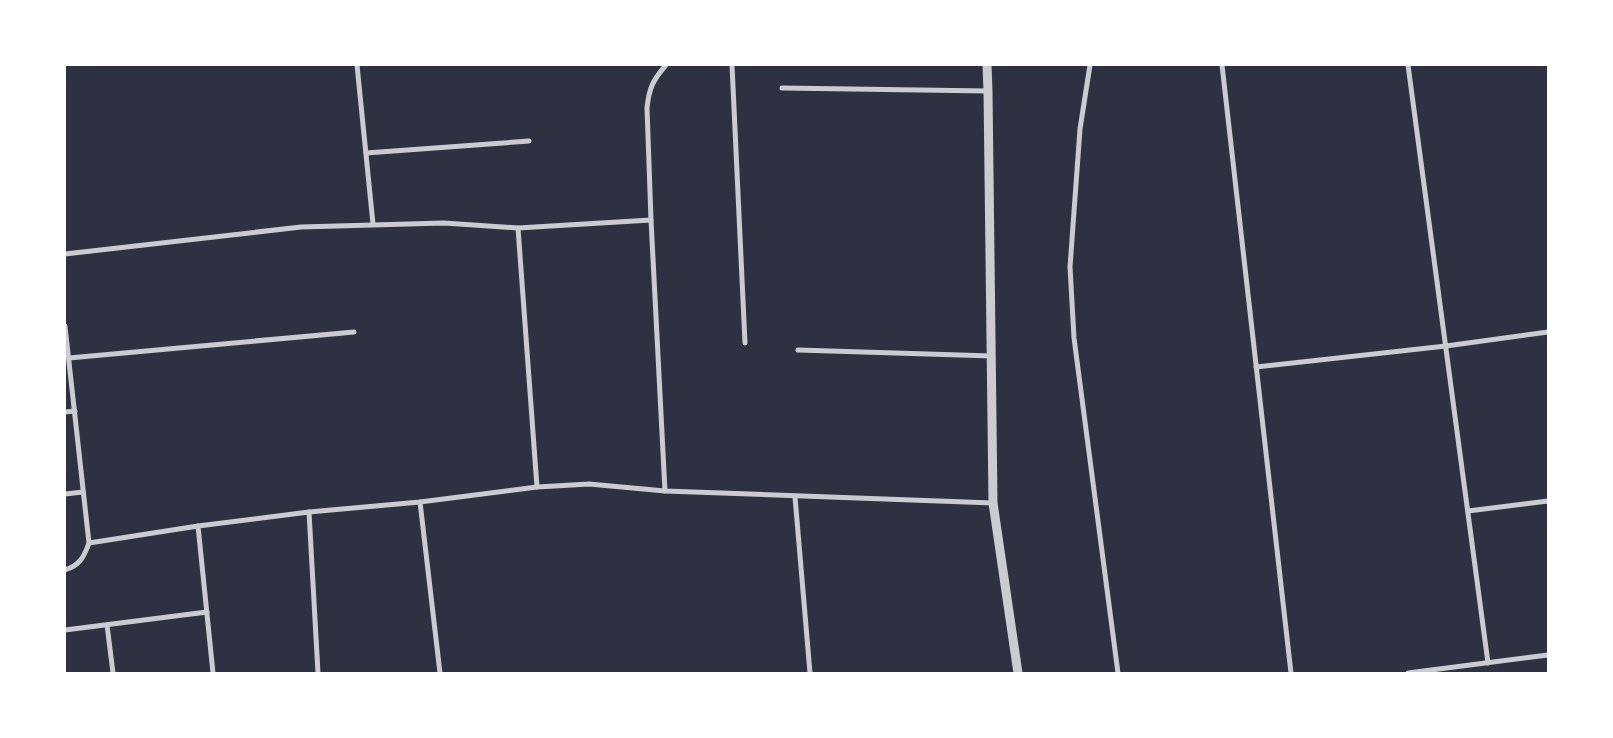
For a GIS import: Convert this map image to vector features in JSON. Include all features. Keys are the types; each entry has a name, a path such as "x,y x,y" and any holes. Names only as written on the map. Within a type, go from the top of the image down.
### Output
{"street":[{"path":"357,65 373,224"},
{"path":"666,65 653,81 649,92 647,108 651,220 666,491"},
{"path":"732,65 745,343"},
{"path":"986,65 988,91 993,503 1018,673"},
{"path":"1090,65 1080,129 1070,267 1074,338 1118,673"},
{"path":"1222,65 1291,673"},
{"path":"1408,65 1488,663"},
{"path":"782,88 988,91"},
{"path":"366,153 529,141"},
{"path":"65,254 301,227 444,223 518,228 651,220"},
{"path":"518,228 537,487"},
{"path":"65,326 89,543 80,563 65,570"},
{"path":"69,358 354,332"},
{"path":"1256,367 1446,346 1548,332"},
{"path":"798,350 992,356"},
{"path":"65,412 75,411"},
{"path":"89,543 198,526 309,512 420,502 537,487 588,484 666,491 993,503"},
{"path":"65,494 83,492"},
{"path":"794,497 810,673"},
{"path":"1468,511 1548,500"},
{"path":"420,502 440,673"},
{"path":"309,512 318,673"},
{"path":"198,526 213,673"},
{"path":"65,630 207,612"},
{"path":"107,625 113,673"},
{"path":"1408,673 1548,655"}]}
